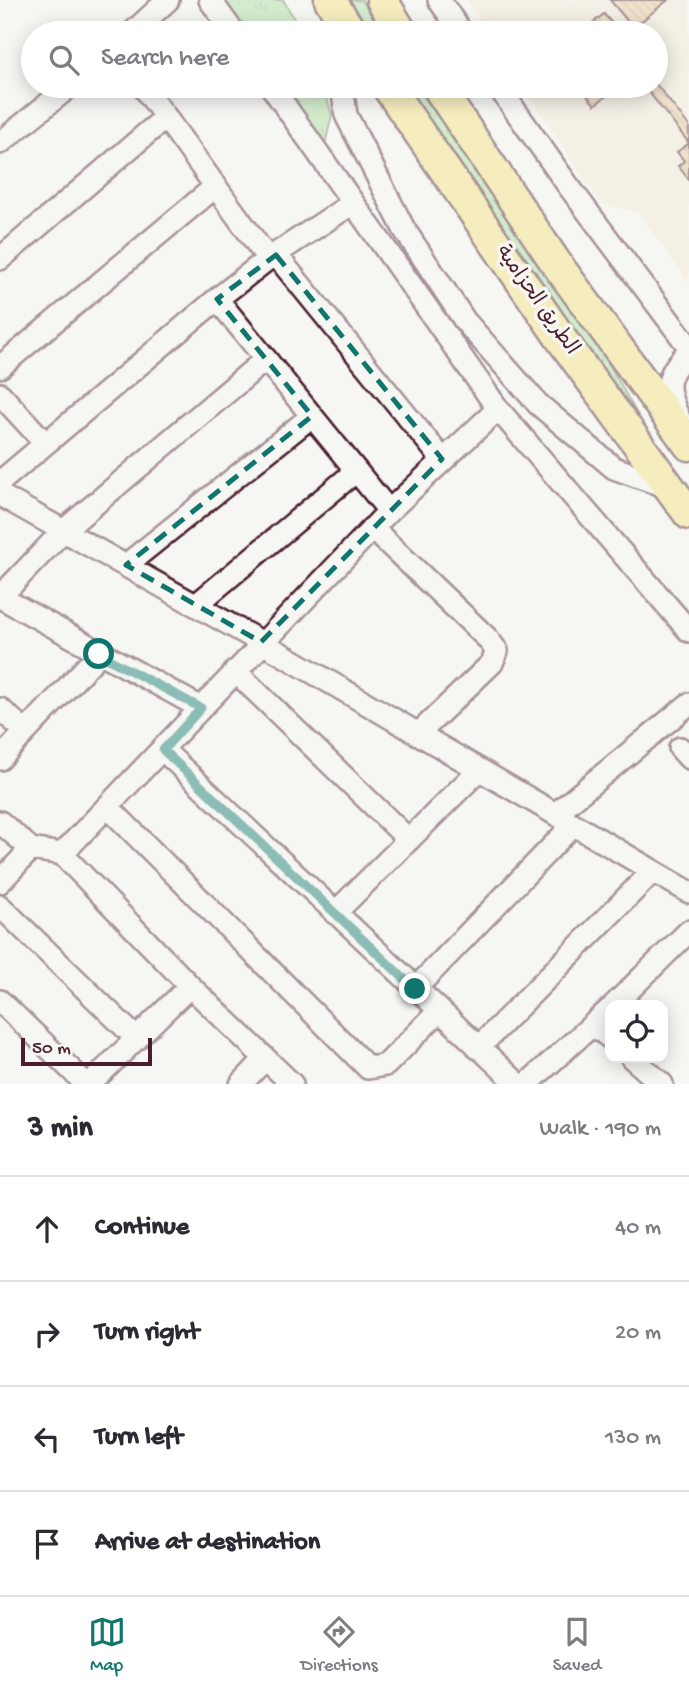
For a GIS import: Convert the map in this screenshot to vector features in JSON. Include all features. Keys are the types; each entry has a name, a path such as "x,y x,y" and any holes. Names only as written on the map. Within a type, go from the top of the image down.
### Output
{"highway":[{"path":"330,0 344,21"},
{"path":"382,0 395,21"},
{"name":"الطريق الحزامية","path":"395,98 562,340 689,514"},
{"name":"الطريق الحزامية","path":"445,98 556,264 689,445"},
{"path":"670,488 689,536"}],"street":[{"path":"145,21 168,0"},
{"path":"210,0 225,21"},
{"path":"330,0 333,21"},
{"path":"439,0 454,21"},
{"path":"0,143 55,98"},
{"path":"152,98 272,257 442,459"},
{"path":"279,98 498,409 689,631"},
{"path":"344,98 346,115 404,229 466,321 538,404 614,468 670,488"},
{"path":"506,98 689,349 672,369 668,382 670,401 689,437"},
{"path":"0,258 166,117"},
{"path":"0,367 216,186"},
{"path":"0,482 217,299 272,257 353,203"},
{"path":"217,299 389,511"},
{"path":"201,708 0,597 62,532 266,359"},
{"path":"0,394 45,443"},
{"path":"62,854 372,528 442,459 498,409"},
{"path":"126,565 312,416"},
{"path":"196,605 356,471"},
{"path":"0,495 261,642 689,892"},
{"path":"372,528 487,638 496,651 492,663 418,734"},
{"path":"0,759 24,730 99,654"},
{"path":"235,671 409,840"},
{"path":"415,989 564,820 689,704"},
{"path":"0,709 24,730"},
{"path":"163,750 438,1012 518,1084"},
{"path":"335,913 479,770"},
{"path":"108,807 368,1068 386,1065 438,1012"},
{"path":"0,822 32,849 62,854 190,986 292,1084"},
{"path":"0,882 32,849"},
{"path":"478,1048 653,871"},
{"path":"0,906 137,1039"},
{"path":"619,1000 689,931"},
{"path":"0,1001 88,1084 190,986"},
{"path":"527,1084 602,1032"},
{"path":"241,1084 265,1059"},
{"path":"638,1063 662,1084"}],"highlighted area":[{"path":"276,255 442,459 261,642 126,565 312,416 217,299"}],"shaded area":[{"path":"467,0 689,0 689,283 638,212 601,204 531,98 668,98 668,21 481,21"}],"green space":[{"path":"206,0 283,0 296,21 221,21"},
{"path":"343,0 362,0 375,21 356,21"},
{"path":"273,98 327,98 332,115 320,165"},
{"path":"407,98 425,98 604,355 642,423 598,367"}],"building":[{"path":"610,0 668,0 642,21 627,21"},
{"path":"604,14 610,21 595,21"},
{"path":"589,98 603,98 595,105"},
{"path":"653,98 667,98 689,126 689,143"},
{"path":"689,143 689,180 678,166 684,161 677,152"}],"route":[{"path":"99,654 201,708 163,750 415,989"}]}
